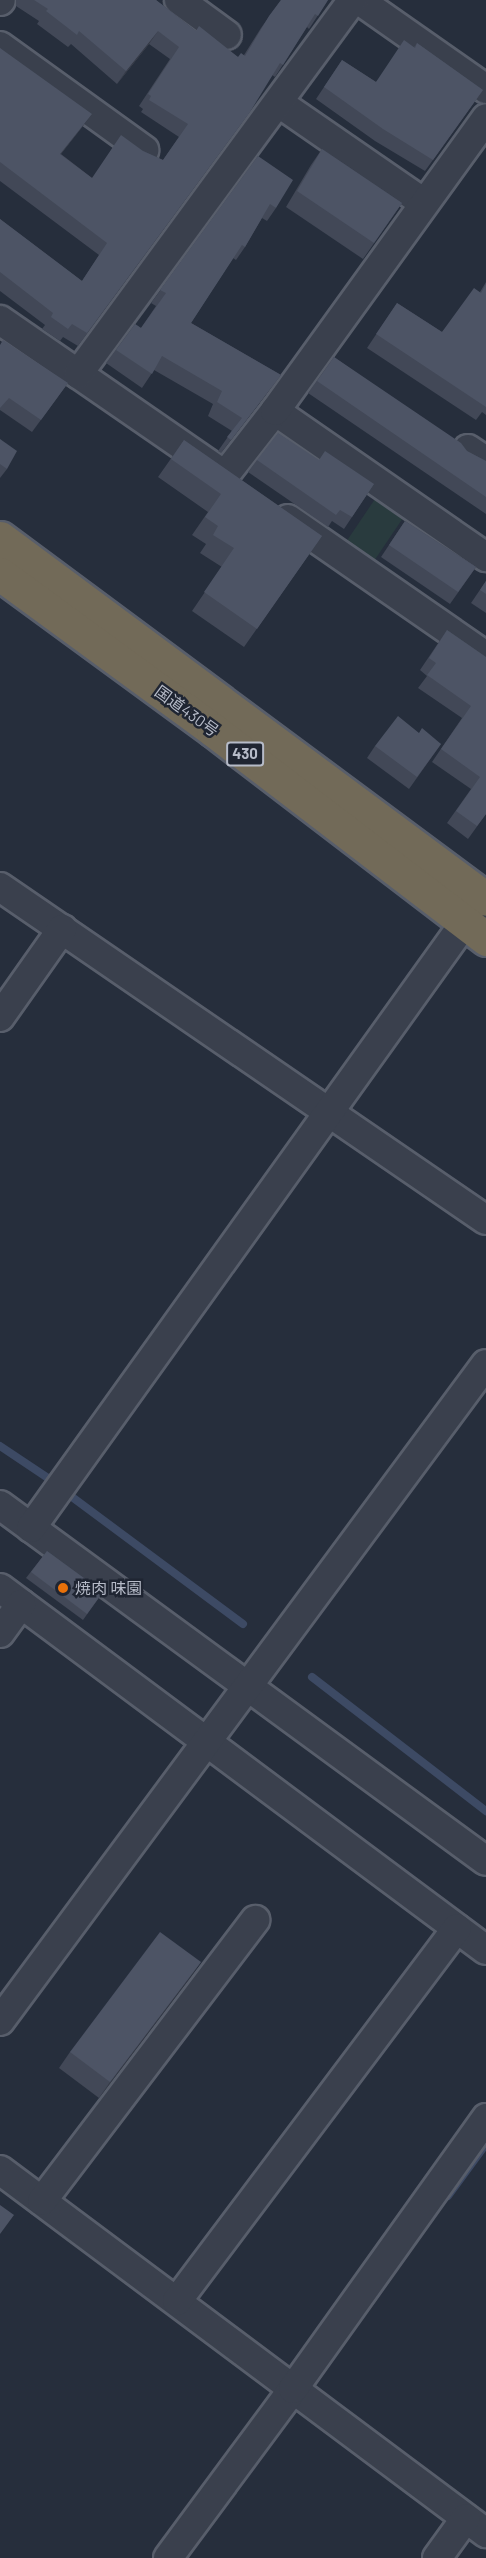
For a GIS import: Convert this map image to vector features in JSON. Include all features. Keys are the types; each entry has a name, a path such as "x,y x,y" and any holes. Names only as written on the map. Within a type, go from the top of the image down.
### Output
{"highway":[{"name":"国道430号","path":"0,538 485,896"},
{"name":"国道430号","path":"0,573 213,730 475,931"}],"street":[{"path":"179,0 226,35"},
{"path":"78,374 353,0"},
{"path":"359,0 486,89"},
{"path":"0,46 144,150"},
{"path":"279,102 424,203"},
{"path":"245,489 275,411 486,118"},
{"path":"0,320 486,656"},
{"path":"275,411 486,557"},
{"path":"0,887 486,1221"},
{"path":"31,1528 475,931 485,896"},
{"path":"0,1017 62,929"},
{"path":"0,2021 206,1739 486,1364"},
{"path":"0,1505 486,1861"},
{"path":"0,1633 11,1596 206,1739 486,1950"},
{"path":"42,2200 255,1920"},
{"path":"177,2301 457,1928"},
{"path":"168,2558 293,2389 486,2118"},
{"path":"0,2170 476,2526 437,2558"}],"shaded area":[{"path":"375,499 403,518 374,561 346,542"}],"building":[{"path":"34,0 156,0 196,31 199,26 238,57 241,53 245,56 281,0 328,0 318,16 315,14 283,65 280,63 250,112 87,333 72,324 68,329 51,317 53,313 0,272 0,219 82,281 107,243 0,162 0,48 92,114 60,154 92,178 121,135 143,151 163,160 188,124 149,100 151,96 148,94 179,47 158,31 126,71 79,31 77,35 46,11 48,9"},
{"path":"404,40 415,48 417,43 483,90 433,160 383,129 324,87 342,60 376,82"},
{"path":"322,149 402,203 374,243 297,191"},
{"path":"258,156 293,180 276,208 270,204 245,247 242,245 191,323 281,375 231,440 227,437 242,418 217,402 222,391 162,356 152,374 116,350 135,324 141,328 166,293 160,290"},
{"path":"486,284 486,407 376,334 397,303 442,332 474,288 481,293"},
{"path":"3,340 68,383 41,420 9,398 0,408 0,345"},
{"path":"334,357 461,443 467,451 486,461 486,497 317,381"},
{"path":"278,433 319,460 325,451 374,484 352,517 340,510 336,515 257,460"},
{"path":"0,439 17,451 7,469 0,464"},
{"path":"184,440 322,536 257,629 204,592 234,548 213,535 218,526 205,517 221,494 171,459"},
{"path":"405,521 476,567 458,592 389,545"},
{"path":"486,581 486,594 480,590"},
{"path":"447,630 486,657 486,814 477,826 456,811 480,777 441,749 471,706 427,675 436,663 429,658"},
{"path":"398,716 419,733 422,728 441,744 417,777 375,746"},
{"name":"焼肉 味園","path":"47,1551 103,1592 87,1614 31,1572"},
{"path":"160,1932 201,1962 110,2082 70,2052"},
{"path":"0,2205 14,2215 0,2234"}],"waterway":[{"path":"0,1446 51,1480"},
{"path":"68,1494 243,1624"},
{"path":"312,1677 486,1811"},
{"path":"448,2196 486,2144"}],"place":[{"name":"焼肉 味園","path":"63,1588"}]}
